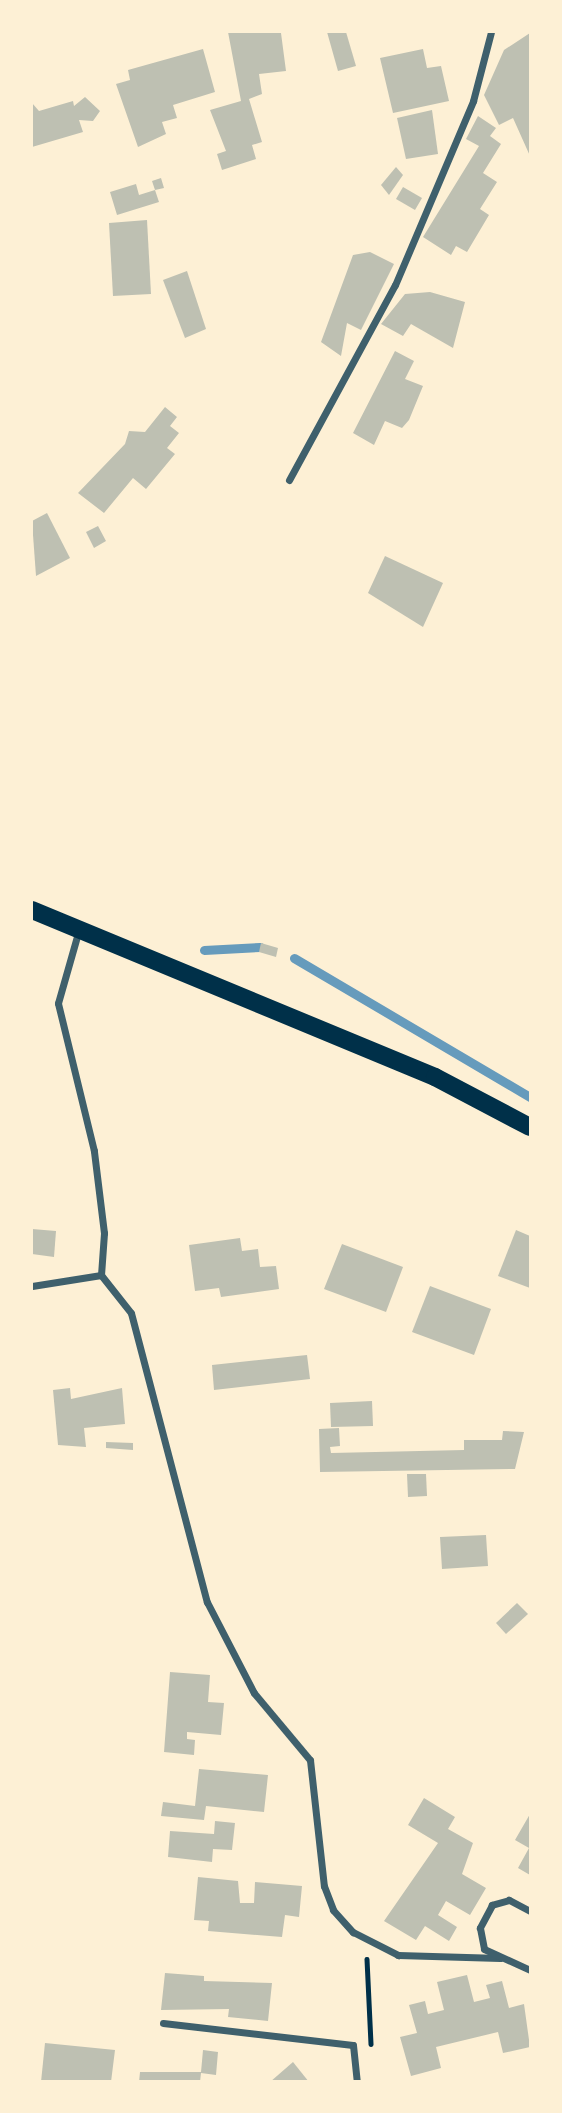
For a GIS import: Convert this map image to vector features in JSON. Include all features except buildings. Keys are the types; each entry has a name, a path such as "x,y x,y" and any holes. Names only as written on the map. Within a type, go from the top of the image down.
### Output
{"main road":[{"path":"32,910 78,933 435,1077 530,1127"}],"street":[{"path":"289,480 395,285 473,101 491,32"},
{"path":"78,933 58,1003 94,1151 104,1233 102,1275 131,1313 207,1602 254,1693 310,1760 324,1886 333,1910 366,1940 398,1955 500,1958"},
{"path":"32,1286 102,1275"},
{"path":"530,1911 509,1900 492,1905 480,1928 484,1949 530,1970"},
{"path":"163,2023 353,2045 357,2081"}],"path":[{"path":"353,2045 376,2043 366,1940"}],"waterway":[{"path":"204,950 260,947"},
{"path":"294,958 530,1097"}]}
